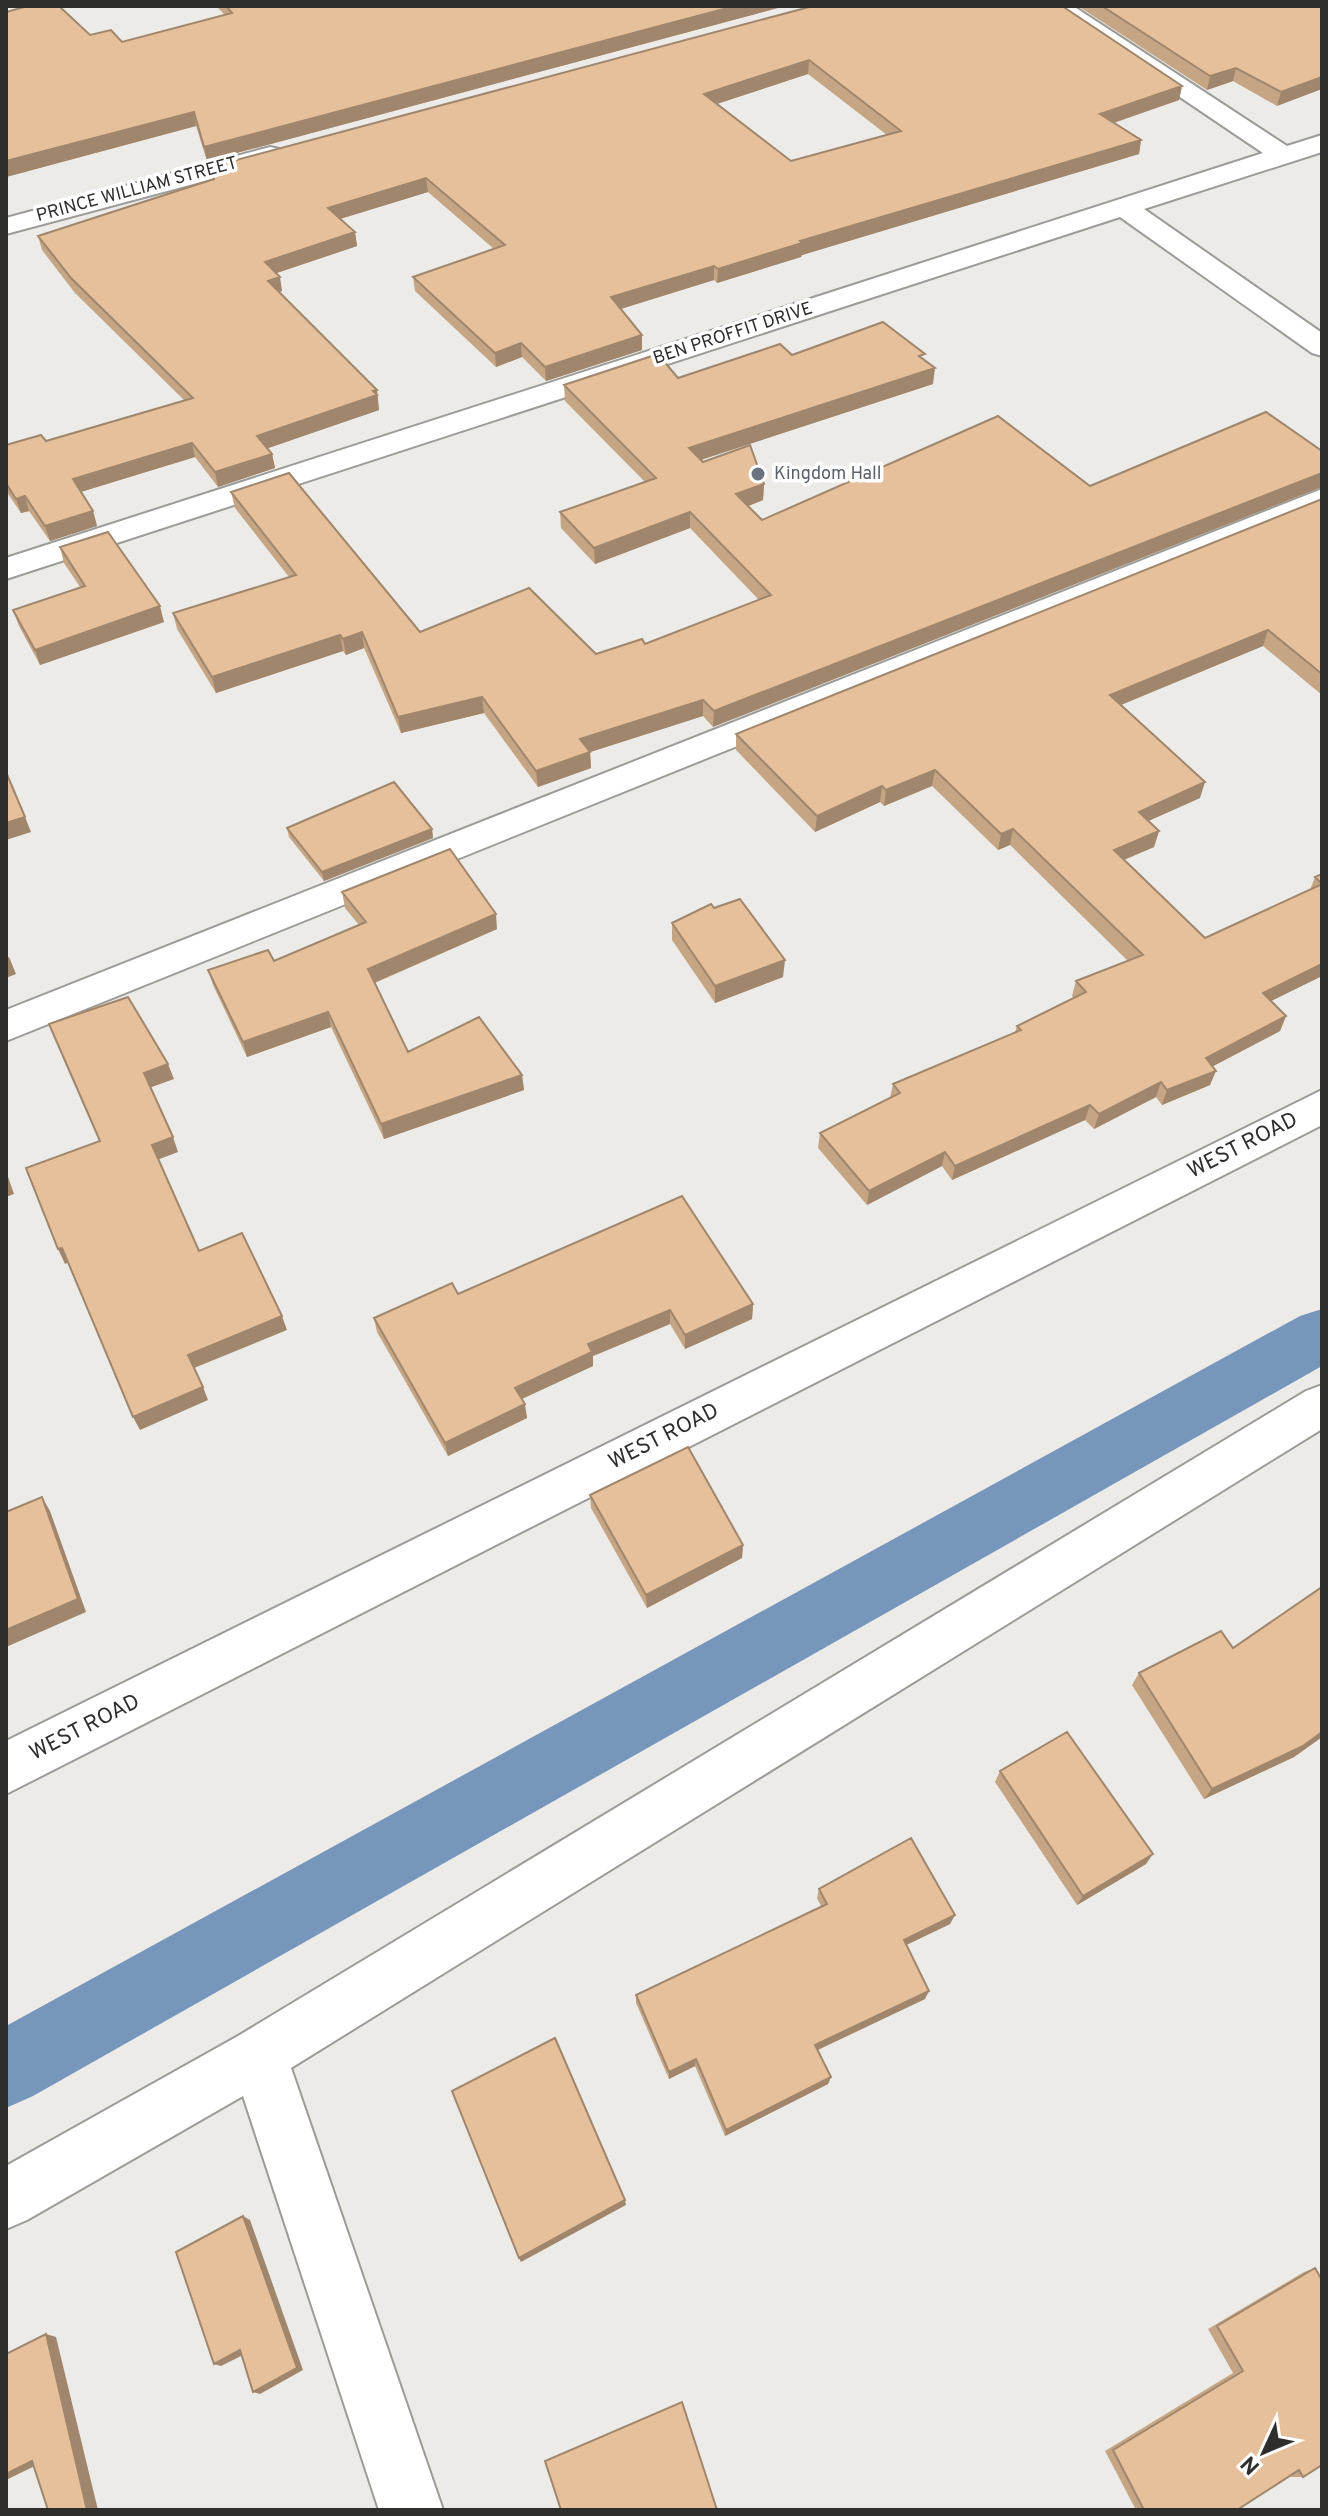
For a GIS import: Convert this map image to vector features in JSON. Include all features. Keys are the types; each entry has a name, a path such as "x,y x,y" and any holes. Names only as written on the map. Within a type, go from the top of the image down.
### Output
{"street":[{"path":"1057,6 1283,155"},
{"name":"BEN PROFFIT DRIVE","path":"6,569 1322,143"},
{"name":"PRINCE WILLIAM STREET","path":"6,226 300,147"},
{"path":"1123,207 1322,347"},
{"path":"6,1026 1322,499"},
{"name":"WEST ROAD","path":"6,1768 1322,1106"},
{"path":"6,2199 258,2056 1322,1405"},
{"path":"258,2056 411,2510"}],"building":[{"path":"28,6 59,6 90,35 111,30 122,42 232,13 226,6 735,6 204,147 194,112 6,161 6,12"},
{"path":"813,6 1062,6 1182,86 1100,114 1141,140 800,241 802,243 718,269 714,266 611,297 642,335 545,367 521,343 495,353 413,277 505,245 426,178 328,208 355,232 265,262 280,277 268,281 377,390 373,391 377,395 257,436 272,454 215,472 192,443 73,479 93,511 45,526 25,496 16,499 6,483 6,445 41,435 46,441 193,398 71,278 38,236 214,179 210,167","holes":["809,60 901,131 791,161 704,94"]},
{"path":"1102,6 1322,6 1322,77 1281,92 1236,68 1210,76"},
{"path":"883,322 925,354 919,356 935,368 689,448 703,462 750,445 764,484 736,494 762,520 998,416 1090,486 1266,412 1322,451 1322,473 714,711 703,700 580,739 590,752 536,771 482,697 398,717 362,632 343,639 340,635 212,677 173,613 296,575 231,492 289,473 420,632 529,588 596,654 642,639 645,644 771,595 690,512 594,548 560,512 656,478 564,385 658,354 678,378 780,344 792,355"},
{"path":"1322,499 1322,674 1268,630 1110,695 1205,782 1139,812 1159,831 1114,850 1205,938 1322,884 1322,964 1263,993 1286,1016 1206,1058 1216,1071 1167,1090 1161,1082 1099,1114 1090,1105 955,1166 945,1152 869,1191 820,1133 900,1093 893,1084 1021,1030 1017,1026 1086,992 1076,981 1143,955 1013,829 1001,834 935,770 886,790 882,786 817,816 736,734"},
{"path":"108,532 160,606 35,650 13,610 85,586 60,547"},
{"path":"6,772 25,817 6,823"},
{"path":"394,782 432,829 322,872 287,828"},
{"path":"450,849 496,914 368,969 408,1052 479,1017 522,1075 381,1124 328,1012 243,1042 208,970 268,950 274,961 366,922 342,892"},
{"path":"740,899 785,960 715,986 672,923 711,904 714,908"},
{"path":"128,997 168,1064 144,1073 173,1137 152,1145 199,1251 242,1233 282,1316 188,1355 203,1387 133,1417 62,1248 58,1249 26,1168 100,1141 49,1024"},
{"path":"682,1196 753,1304 685,1335 670,1310 588,1344 592,1352 515,1388 525,1404 445,1443 374,1318 452,1283 458,1294"},
{"path":"688,1447 743,1545 646,1595 590,1495"},
{"path":"42,1497 78,1599 6,1630 6,1512"},
{"path":"1322,1587 1322,1732 1303,1746 1212,1789 1139,1673 1221,1631 1233,1648"},
{"path":"1067,1732 1153,1854 1083,1896 1000,1771"},
{"path":"911,1838 955,1915 904,1940 929,1991 815,2045 831,2077 726,2130 696,2059 669,2072 636,1995 827,1904 819,1889"},
{"path":"555,2038 625,2200 519,2258 452,2091"},
{"path":"243,2216 297,2368 253,2392 240,2350 214,2364 176,2252"},
{"path":"1315,2268 1322,2280 1322,2465 1303,2477 1299,2470 1237,2510 1144,2510 1113,2450 1243,2371 1217,2326"},
{"path":"46,2334 87,2510 48,2510 32,2461 6,2474 6,2354"},
{"path":"682,2402 717,2510 561,2510 545,2461"}],"waterway":[{"path":"6,2069 1322,1335"}],"place":[{"name":"Kingdom Hall","path":"758,474"}]}
